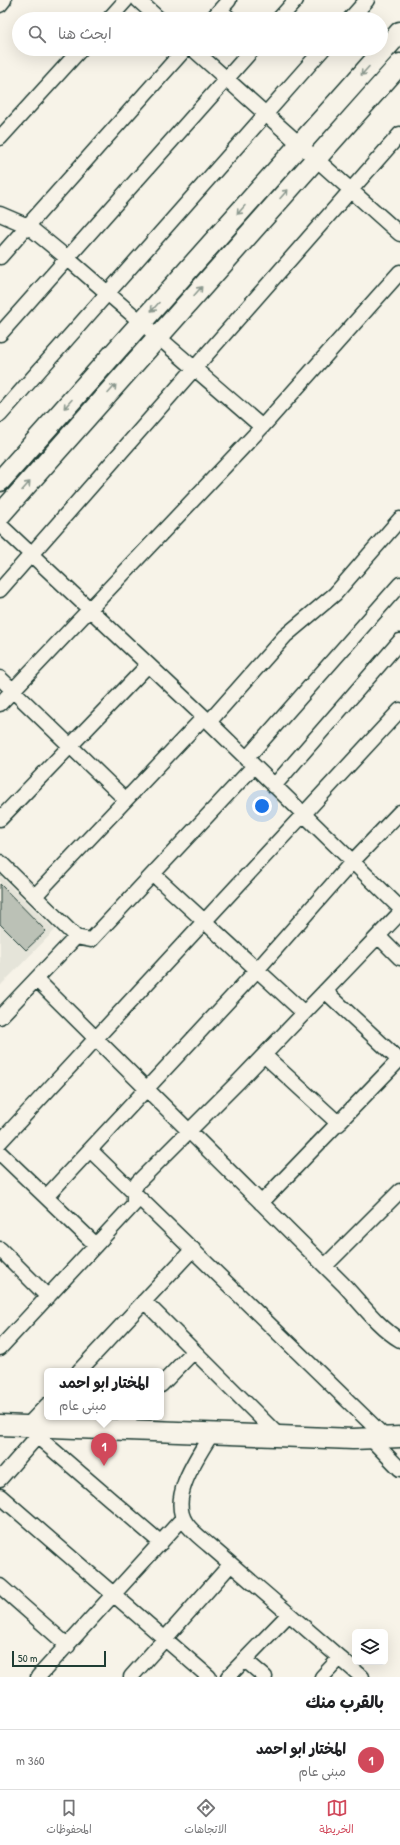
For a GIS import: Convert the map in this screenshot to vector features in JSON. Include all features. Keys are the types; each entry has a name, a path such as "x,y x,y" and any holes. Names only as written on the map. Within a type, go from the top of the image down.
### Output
{"street":[{"path":"0,5 4,0"},
{"path":"115,12 126,0"},
{"path":"138,0 152,12"},
{"path":"286,12 296,0"},
{"path":"356,12 367,0"},
{"path":"388,45 400,32"},
{"path":"0,138 75,56"},
{"path":"0,257 179,56"},
{"path":"201,56 400,234"},
{"path":"0,334 247,56"},
{"path":"0,415 317,56"},
{"path":"0,480 379,56"},
{"path":"0,515 400,64"},
{"path":"0,590 32,556 400,134"},
{"path":"0,214 28,226 68,258 262,427"},
{"path":"0,704 262,427 400,272"},
{"path":"35,896 125,799 206,719 285,636 335,594 400,518"},
{"path":"0,525 206,719 400,908"},
{"path":"0,862 76,937 91,940 153,874 250,762 400,584"},
{"path":"274,786 400,641"},
{"path":"0,819 148,665"},
{"path":"0,678 125,799"},
{"path":"0,1142 400,710"},
{"path":"46,1197 147,1090 257,970 352,862 400,812"},
{"path":"153,874 304,1014"},
{"path":"2,1343 134,1204 134,1192 138,1182 304,1014 400,913"},
{"path":"378,936 400,958"},
{"path":"0,1017 76,937"},
{"path":"36,979 325,1266 382,1326 400,1339"},
{"path":"261,1203 400,1061 325,991"},
{"path":"264,1055 339,1124"},
{"path":"90,1150 385,1438 400,1469"},
{"path":"0,1153 96,1245"},
{"path":"325,1266 400,1191"},
{"path":"0,1249 48,1296"},
{"path":"82,1368 192,1249"},
{"path":"144,1301 279,1436"},
{"path":"164,1382 194,1351"},
{"path":"0,1479 37,1430 44,1412"},
{"path":"0,1425 37,1430 124,1423 212,1433 385,1438"},
{"path":"37,1430 161,1543"},
{"path":"212,1433 184,1481 181,1500 183,1518 186,1524 362,1677"},
{"path":"0,1496 210,1677"},
{"path":"38,1677 68,1646 183,1518"},
{"path":"132,1677 231,1564"},
{"path":"0,1586 68,1646"},
{"path":"228,1677 289,1614"},
{"path":"322,1677 340,1658"},
{"path":"245,1660 265,1677"}],"shaded area":[{"path":"0,876 55,930 0,986"}],"building":[{"path":"0,884 46,931 26,950 0,924"}],"place":[{"name":"المختار ابو احمد","path":"104,1466"}]}
